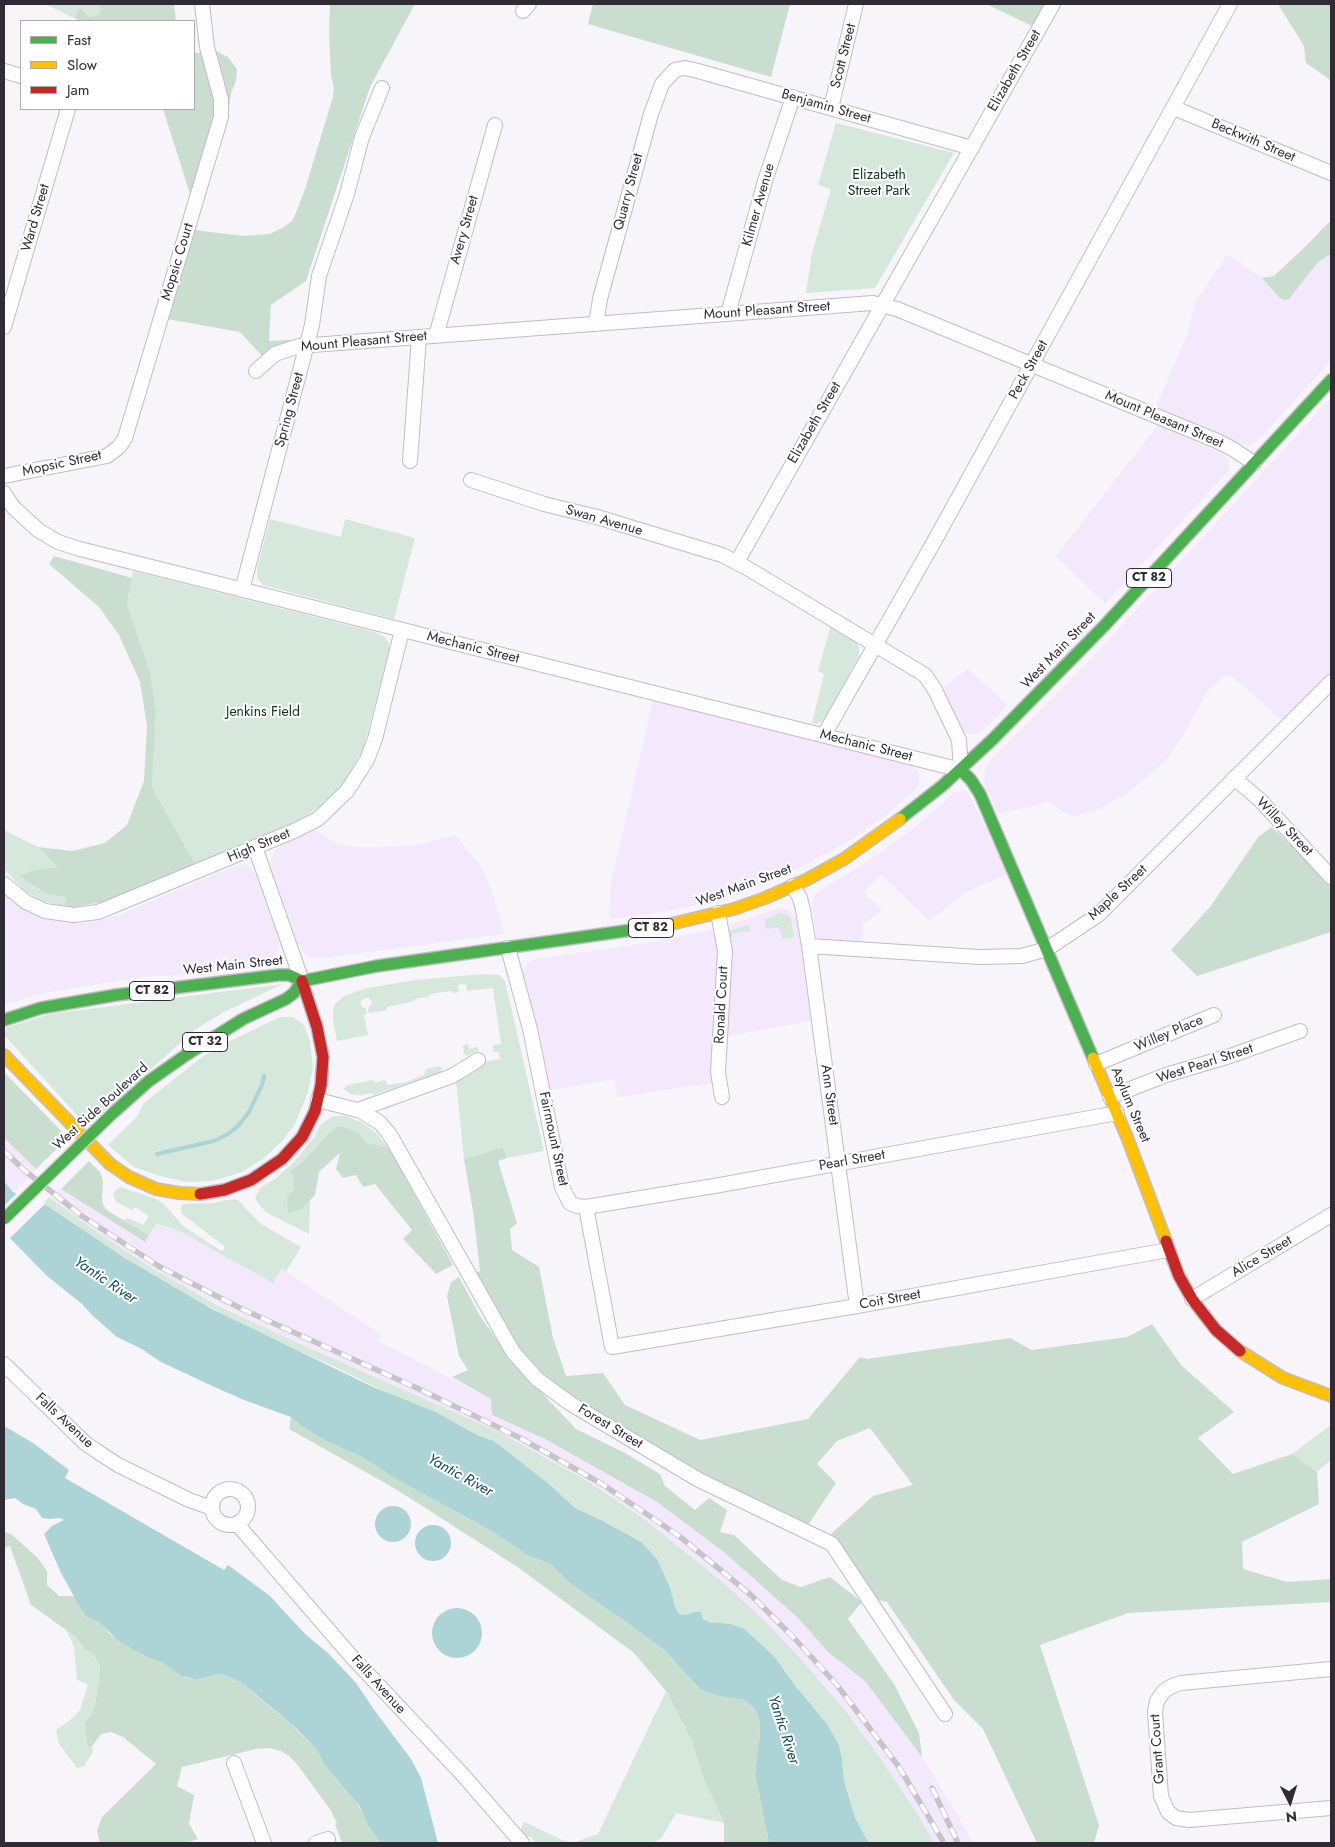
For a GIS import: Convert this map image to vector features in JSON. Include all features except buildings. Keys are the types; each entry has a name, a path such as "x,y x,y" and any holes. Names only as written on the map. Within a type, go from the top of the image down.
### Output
{"main road":[{"name":"West Main Street","path":"4,1020 33,1010 71,1003 285,974 302,981 377,966 676,924 718,913 793,886 869,843 960,770 1058,675 1331,380"},
{"name":"Asylum Street","path":"960,770 971,780 980,794 1134,1153 1168,1250 1179,1276 1192,1299 1216,1330 1246,1356 1283,1378 1331,1396"},
{"path":"4,1055 54,1109 110,1164 140,1183 171,1192 198,1194 218,1191 241,1184 262,1174 282,1159 298,1142 310,1122 318,1100 323,1076 323,1058 317,1027 302,981"},
{"name":"West Side Boulevard","path":"4,1219 113,1113 149,1081 186,1054 238,1022 290,997 302,981"}],"street":[{"name":"Mopsic Court","path":"119,447 126,434 220,123 222,102 207,48 202,4"},
{"name":"Scott Street","path":"831,108 856,4"},
{"name":"Elizabeth Street","path":"737,562 1053,4"},
{"name":"Peck Street","path":"824,735 1032,365 1230,4"},
{"name":"Benjamin Street","path":"680,69 698,71 972,148"},
{"name":"Quarry Street","path":"596,324 600,299 652,110 664,81 670,74 680,69"},
{"path":"4,71 20,76"},
{"name":"Spring Street","path":"242,590 307,346 314,316 319,276 349,189 362,137 382,88"},
{"name":"Kilmer Avenue","path":"728,314 765,181 793,97"},
{"name":"Beckwith Street","path":"1174,108 1331,173"},
{"name":"Ward Street","path":"4,327 68,110"},
{"name":"Avery Street","path":"436,336 495,125"},
{"name":"Mount Pleasant Street","path":"256,371 278,353 292,348 307,346 864,303 897,309 1217,441 1254,463"},
{"path":"410,461 420,337"},
{"name":"Mopsic Street","path":"4,476 101,457 112,453 119,447"},
{"name":"Swan Avenue","path":"471,480 544,504 616,523 722,555 737,562"},
{"name":"Mechanic Street","path":"4,493 13,507 38,530 58,542 108,557 960,770"},
{"path":"737,562 876,644 918,670 930,681 959,740 960,770"},
{"name":"High Street","path":"4,884 26,902 45,911 65,914 92,913 115,906 318,819 338,802 356,780 367,760 375,739 402,630"},
{"name":"Maple Street","path":"809,946 979,957 1022,956 1047,949 1098,915 1331,682"},
{"name":"Willey Street","path":"1234,778 1260,800 1331,877"},
{"path":"255,847 302,981"},
{"name":"Ann Street","path":"793,886 800,898 809,946 857,1306"},
{"name":"Ronald Court","path":"718,913 725,951 718,1072 722,1097"},
{"name":"Fairmount Street","path":"508,948 530,1029 562,1187 570,1203 586,1207"},
{"name":"Willey Place","path":"1096,1064 1214,1015"},
{"name":"West Pearl Street","path":"1110,1097 1166,1075 1230,1056 1300,1031"},
{"path":"358,1110 452,1076 478,1060"},
{"name":"Forest Street","path":"318,1100 358,1110 380,1123 393,1140 513,1352 537,1379 571,1404 699,1480 832,1544 945,1714"},
{"name":"Pearl Street","path":"586,1207 1117,1114"},
{"name":"Coit Street","path":"586,1207 612,1347 857,1306 1168,1250"},
{"name":"Alice Street","path":"1192,1299 1331,1214"},
{"name":"Falls Avenue","path":"4,1364 94,1450 123,1467 189,1500 212,1508 215,1517 222,1524 237,1524 351,1656 462,1774 522,1843"},
{"path":"212,1508 212,1502 219,1492 230,1489 241,1493 247,1502 248,1512 237,1524"},
{"name":"Grant Court","path":"1331,1670 1181,1683 1164,1691 1157,1701 1155,1712 1161,1796 1168,1812 1176,1818 1189,1820 1331,1808"},
{"path":"234,1763 264,1843"}],"shaded area":[{"path":"1228,254 1262,278 1282,299 1318,262 1331,254 1331,361 1258,440 1248,446 1155,409 1188,333 1195,303"},
{"path":"1331,398 1331,676 1284,722 1234,678 1225,675 1207,692 1181,739 1164,763 1126,794 1096,810 1075,816 1068,815 1047,801 1038,805 998,814 985,785 984,774 988,763 1091,659"},
{"path":"1158,425 1223,454 1228,459 1229,470 1105,604 1056,556"},
{"path":"968,669 1008,705 980,733 974,735 964,733 961,729 943,687"},
{"path":"653,700 911,765 919,772 919,786 890,812 855,837 809,863 774,879 739,893 701,904 663,912 609,919 611,883"},
{"path":"964,790 968,792 1008,874 966,892 929,921 881,874 864,893 882,910 863,924 862,949 817,941 812,903 816,893 867,862 912,830 954,793"},
{"path":"316,830 339,845 365,848 419,845 453,835 457,837 482,868 492,891 504,934 324,958 309,957 298,944 272,870 271,862 274,853 279,847"},
{"path":"243,864 250,867 255,873 279,941 275,957 266,966 199,975 152,976 111,982 45,993 4,1005 4,895 41,919 86,923 119,915"},
{"path":"779,908 789,910 797,918 811,1021 724,1037 726,926"},
{"path":"715,929 718,932 718,1030 712,1083 618,1097 614,1079 550,1090 524,981 523,970 527,964 535,959 654,942"},
{"path":"4,1138 36,1169 13,1192 4,1181"},
{"path":"59,1188 145,1242 156,1224 176,1229 273,1282 281,1268 381,1334 378,1341 491,1399 492,1415 545,1439 657,1502 725,1553 798,1618 829,1653 865,1681 922,1757 973,1843 934,1843 879,1756 847,1713 801,1659 765,1621 726,1585 643,1518 584,1479 507,1436 269,1330 181,1285 113,1244 49,1197"}],"green space":[{"path":"45,4 99,4 100,12 96,16 89,17 80,7 74,18"},
{"path":"99,4 174,4 176,20 78,20 74,18 80,7 89,17 96,16 100,12"},
{"path":"330,4 415,4 370,87 306,281 271,305 269,341 305,339 279,347 262,356 240,332 167,319 154,313 190,194 163,110 195,110 195,53 216,51 228,57 237,69 227,120 194,230 243,236 270,234 292,221 296,213 333,97 334,88 331,76"},
{"path":"593,4 790,4 771,77 588,24"},
{"path":"986,4 1045,4 1032,26"},
{"path":"1278,4 1331,4 1331,82 1306,63 1304,46"},
{"name":"Elizabeth Street Park","path":"836,123 954,153 875,288 806,293 812,253 831,189 818,185"},
{"path":"1331,221 1331,254 1318,262 1289,299 1284,300 1280,298 1262,278 1274,276"},
{"path":"270,519 341,537 345,519 415,538 394,619 263,585 258,579 257,569"},
{"path":"54,556 132,578 127,604 150,672 156,711 152,787 195,864 104,902 66,908 66,898 48,894 19,876 34,870 57,867 38,847 72,851 105,843 127,825 144,781 147,726 140,682 119,635 99,607 49,564"},
{"name":"Jenkins Field","path":"133,571 375,632 385,637 389,643 389,651 363,750 344,783 326,802 292,823 195,864 152,787 156,711 150,672 127,604"},
{"path":"831,625 856,641 859,648 859,656 824,720 816,724 812,723 824,674 818,671"},
{"path":"1272,827 1331,884 1331,932 1197,976 1171,950 1210,907 1259,836"},
{"path":"4,830 38,847 57,867 34,870 20,876 48,894 66,898 66,908 42,901 24,890 4,869"},
{"path":"780,913 788,915 791,919 794,937 783,939 779,927 766,929 765,919"},
{"path":"748,925 750,931 733,933 730,941 726,932"},
{"path":"483,974 499,975 505,981 544,1151 507,1158 503,1147 464,1159 456,1080 484,1062 500,1059 499,1052 493,1052 493,1045 501,1044 493,988 467,991 466,984 458,985 459,992 452,993 451,991 430,994 430,996 415,999 415,1001 387,1007 387,1010 369,1013 368,1008 372,1004 371,1000 364,998 360,1003 363,1008 366,1008 367,1014 364,1015 368,1035 337,1041 333,1010 335,1004 344,996 367,988 416,980"},
{"path":"283,984 224,1012 196,1029 87,1126 5,1036 6,1028 50,1014"},
{"path":"280,1017 293,1017 304,1025 310,1041 313,1068 308,1092 295,1124 283,1140 263,1159 242,1172 212,1181 186,1182 134,1167 108,1145 136,1118 144,1103 202,1057"},
{"path":"468,1044 469,1049 477,1047 479,1050 466,1056 463,1045"},
{"path":"439,1066 442,1068 441,1072 373,1095 371,1093 351,1094 343,1089 348,1085 373,1080 374,1083 385,1080 387,1085 406,1082 424,1075 426,1069"},
{"path":"4,1072 68,1138 36,1169 4,1138"},
{"path":"333,1116 346,1116 363,1123 375,1132 389,1148 367,1143 358,1132 328,1134 301,1163 290,1171 294,1190 302,1209 310,1200 309,1234 269,1214 255,1198 260,1188 275,1179 294,1162 315,1136 320,1125"},
{"path":"339,1126 358,1132 367,1143 389,1148 453,1265 436,1274 403,1239 412,1230 375,1184 363,1187 356,1175 343,1178 336,1169 340,1153 319,1172 315,1195 302,1209 288,1213 287,1197 294,1189 290,1171 301,1163 328,1134"},
{"path":"503,1147 507,1158 498,1161 517,1223 510,1229 512,1250 539,1267 553,1338 566,1376 603,1373 625,1405 700,1440 808,1419 860,1357 867,1359 1010,1338 1032,1350 1127,1337 1152,1324 1181,1365 1234,1412 1198,1438 1233,1474 1292,1454 1317,1472 1319,1504 1242,1542 1243,1569 1287,1582 1331,1579 1331,1602 1128,1613 1040,1645 1099,1825 1094,1843 1037,1843 983,1729 954,1700 887,1602 874,1599 831,1534 873,1496 913,1485 870,1428 837,1441 817,1464 836,1483 808,1525 735,1493 566,1394 529,1362 503,1323 475,1273 480,1271 473,1211 464,1159"},
{"path":"89,1161 100,1172 103,1181 103,1205 108,1211 149,1235 145,1242 61,1189"},
{"path":"120,1187 156,1199 164,1204 182,1225 221,1251 224,1250 224,1246 182,1214 183,1204 238,1200 261,1224 301,1247 286,1271 281,1269 273,1283 176,1229 156,1224 149,1235 127,1222 124,1220 127,1218 143,1225 149,1216 134,1207 132,1210 116,1202 113,1195"},
{"path":"49,1197 147,1265 215,1304 499,1432 584,1479 643,1518 726,1585 765,1621 801,1659 847,1713 879,1756 934,1843 869,1843 855,1818 844,1781 839,1745 827,1724 774,1656 743,1628 732,1624 709,1622 703,1619 701,1612 686,1615 679,1614 675,1607 670,1587 657,1559 641,1542 575,1508 549,1484 494,1441 477,1435 436,1412 395,1397 333,1366 257,1332 168,1285 105,1246 43,1203"},
{"path":"459,1277 480,1316 511,1360 576,1429 625,1453 660,1474 665,1486 695,1510 709,1498 727,1510 720,1532 734,1535 782,1580 801,1587 830,1577 862,1602 848,1619 894,1684 919,1733 922,1757 865,1681 829,1653 798,1618 725,1553 657,1502 545,1439 492,1415 491,1399 452,1377 468,1370 459,1356 447,1296 451,1282"},
{"path":"291,1417 322,1439 362,1457 396,1479 488,1529 529,1556 550,1564 572,1585 664,1650 700,1689 718,1696 744,1700 755,1709 759,1718 760,1733 755,1774 769,1843 724,1843 724,1823 704,1779 691,1739 666,1691 634,1653 519,1568 394,1488 289,1429"},
{"path":"1331,1425 1331,1460 1317,1472 1292,1454"},
{"path":"4,1532 11,1534 37,1557 47,1571 47,1585 59,1596 75,1596 84,1615 101,1623 110,1634 128,1646 165,1663 186,1678 198,1680 218,1674 240,1682 292,1725 317,1750 324,1764 353,1796 380,1843 342,1843 335,1824 337,1823 330,1809 296,1763 281,1751 269,1748 256,1749 182,1767 177,1786 194,1795 189,1824 198,1839 186,1843 100,1843 97,1831 102,1817 156,1764 123,1737 111,1732 101,1734 91,1748 87,1745 85,1724 94,1709 100,1666 93,1654 85,1650 76,1637 31,1605 10,1546 4,1548"},
{"path":"66,1629 76,1637 85,1650 93,1654 100,1666 94,1709 85,1724 87,1745 93,1749 93,1752 84,1766 77,1768 59,1744 56,1730 80,1710 88,1684 77,1680 74,1647"},
{"path":"666,1691 691,1739 704,1779 724,1823 676,1813 661,1839 651,1843 572,1843 598,1834"},
{"path":"524,1822 569,1843 536,1843 531,1837 523,1837 521,1829"}],"water":[{"name":"Yantic River","path":"4,1181 13,1192 43,1203 126,1259 212,1309 373,1387 436,1412 477,1435 494,1441 549,1484 575,1508 641,1542 657,1559 670,1587 675,1607 679,1614 686,1615 701,1612 703,1619 709,1622 731,1624 743,1628 774,1656 827,1724 839,1745 844,1781 855,1818 869,1843 769,1843 755,1774 760,1733 759,1718 755,1709 744,1700 718,1696 700,1689 664,1650 572,1585 550,1564 529,1556 488,1529 396,1479 362,1457 322,1439 291,1417 210,1385 161,1362 140,1348 117,1337 82,1304 47,1276 4,1232"},
{"path":"4,1426 33,1443 69,1470 65,1478 224,1570 228,1565 270,1596 305,1634 328,1653 356,1683 411,1759 421,1778 438,1843 380,1843 368,1825 359,1805 324,1764 317,1750 296,1728 240,1682 218,1674 197,1680 182,1676 162,1662 120,1642 99,1622 85,1616 61,1573 44,1534 52,1526 64,1520 60,1518 42,1518 36,1509 23,1504 15,1498 4,1500"},
{"path":"393,1506 400,1507 406,1511 410,1517 410,1531 406,1537 400,1541 393,1542 386,1541 380,1537 376,1531 375,1524 376,1517 380,1511 386,1507"},
{"path":"433,1525 440,1526 446,1530 450,1536 450,1550 446,1556 440,1560 433,1561 426,1560 420,1556 416,1550 415,1543 416,1536 420,1530 426,1526"},
{"path":"452,1608 462,1608 475,1615 482,1628 482,1638 475,1651 462,1658 452,1658 443,1654 436,1647 432,1638 432,1628 436,1619 443,1612"}],"pier":[{"path":"19,1191 46,1203 9,1239 4,1235 4,1206"}],"waterway":[{"path":"157,1154 214,1141 228,1134 238,1126 249,1112 262,1085 264,1076"}],"railway":[{"path":"4,1151 24,1170 82,1216 160,1267 242,1309 419,1389 522,1439 602,1484 679,1536 751,1595 837,1685 899,1767 944,1843"},
{"path":"932,1788 958,1843"}],"traffic: fast":[{"path":"900,819 942,786 992,740 1105,625 1331,380"},
{"path":"961,770 971,780 980,794 1093,1058"},
{"path":"4,1020 41,1008 116,995 279,975 289,975 302,981 377,966 667,925"},
{"path":"113,1113 149,1081 186,1055 243,1019 286,999 294,993 302,981"},
{"path":"4,1219 113,1113"}],"traffic: slow":[{"path":"667,925 734,909 806,880 844,859 900,819"},
{"path":"4,1055 110,1164 129,1177 156,1189 200,1194"},
{"path":"1093,1058 1127,1137 1166,1241"},
{"path":"1240,1351 1283,1378 1331,1396"}],"traffic: jam":[{"path":"200,1194 224,1190 251,1180 282,1159 302,1137 315,1111 321,1085 323,1057 317,1027 302,981"},
{"path":"1166,1241 1179,1276 1192,1299 1216,1330 1240,1351"}]}
